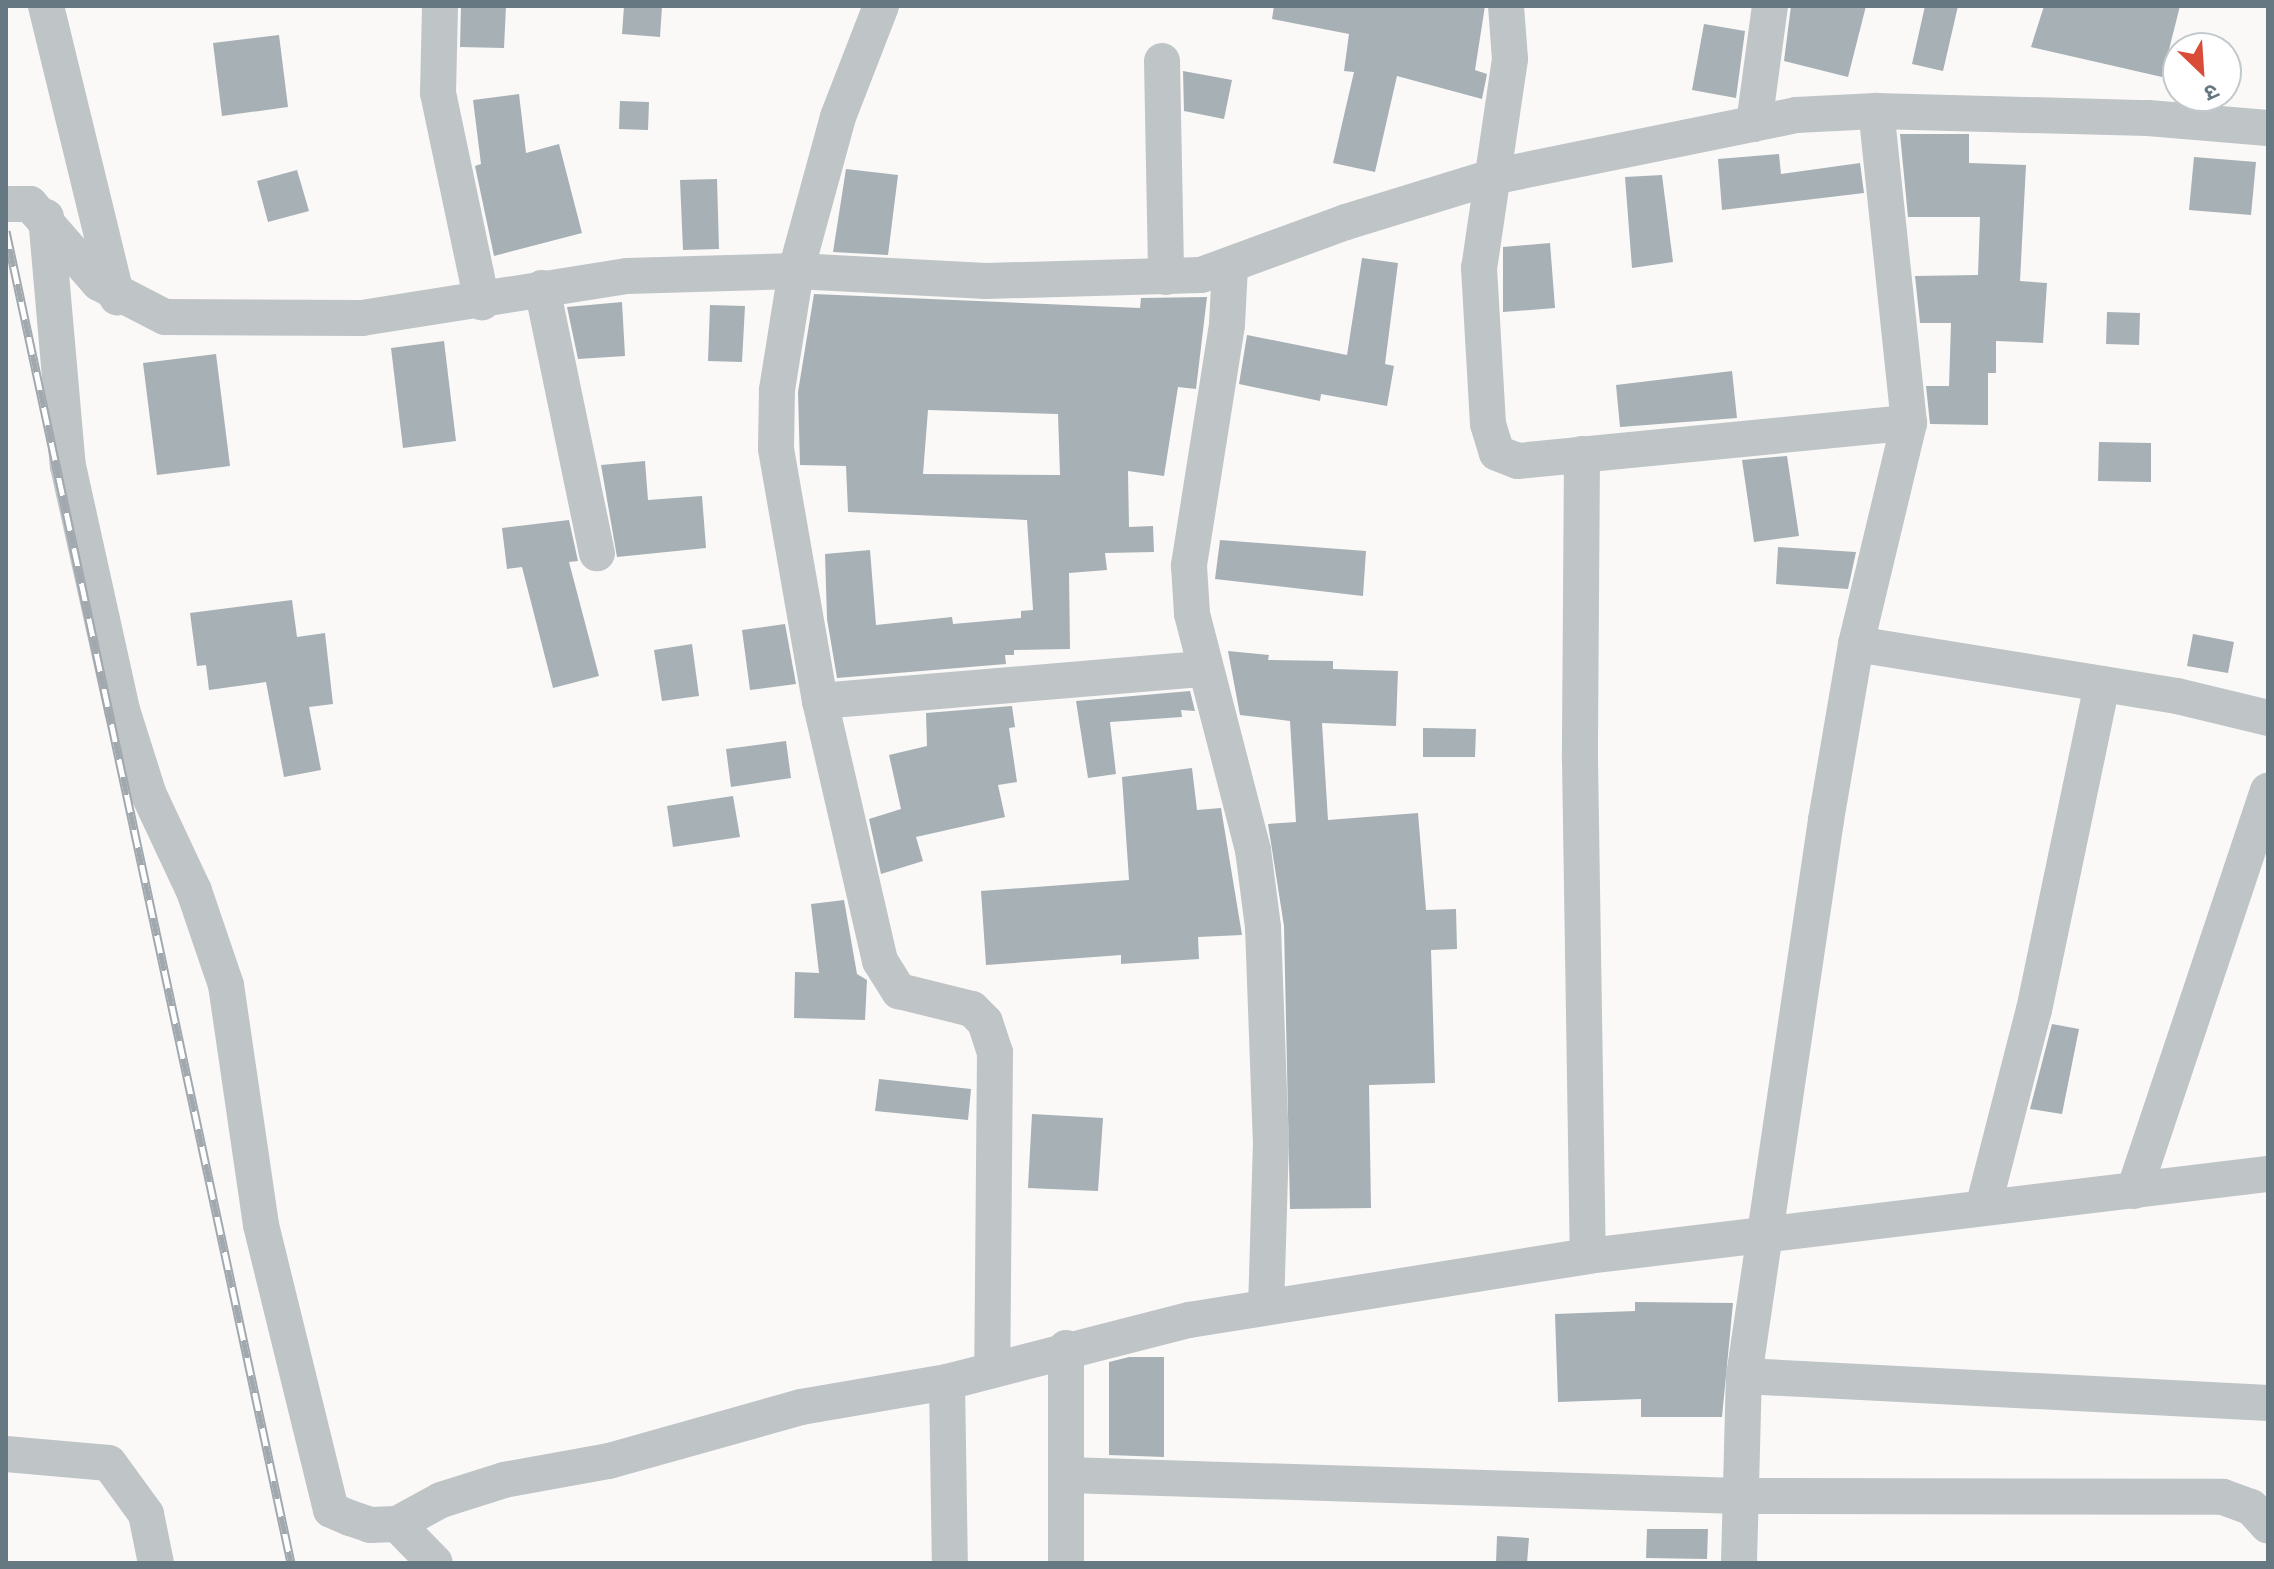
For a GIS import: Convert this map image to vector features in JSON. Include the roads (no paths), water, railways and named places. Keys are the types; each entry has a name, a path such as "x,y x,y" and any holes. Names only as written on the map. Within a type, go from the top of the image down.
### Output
{"street":[{"path":"46,6 117,297"},
{"path":"440,6 438,93 482,302"},
{"path":"881,6 838,117 796,271 777,390 776,449 820,701 880,961 899,991 972,1009 985,1022 995,1052 992,1368"},
{"path":"1506,6 1510,59 1482,223 1479,268 1492,441 1505,460 1909,423"},
{"path":"1754,124 1770,6"},
{"path":"1162,61 1166,277"},
{"path":"1739,1563 1744,1376 1764,1236 1856,644 1909,423 1909,384 1876,111"},
{"path":"6,204 30,204 46,217 82,268 117,297 165,317 362,318 482,302 542,288 627,276 796,271 986,281 1166,277 1230,267 1346,222 1492,177 1796,115 1876,111 2148,118 2268,128"},
{"path":"46,217 68,466 90,571 132,750 194,891 226,985 261,1225 331,1510 370,1525 397,1524 441,1500 504,1480 609,1461 801,1407 947,1382 1066,1348 1266,1306 1588,1256 2268,1174"},
{"path":"1230,267 1227,325 1189,566 1204,669 1253,850 1263,927 1270,1094 1266,1306"},
{"path":"542,288 597,553"},
{"path":"1582,454 1579,744 1588,1256"},
{"path":"1856,644 2102,684 2268,718"},
{"path":"820,701 1204,669"},
{"path":"1983,1208 2034,1010 2102,684"},
{"path":"2134,1191 2268,791"},
{"path":"1066,1348 1066,1563"},
{"path":"1744,1376 2268,1403"},
{"path":"947,1382 950,1563"},
{"path":"6,1454 109,1463 146,1514 156,1563"},
{"path":"1067,1475 1739,1496 2223,1497 2251,1507 2268,1526"},
{"path":"397,1524 435,1563"}],"railway":[{"path":"6,231 291,1563"}]}
